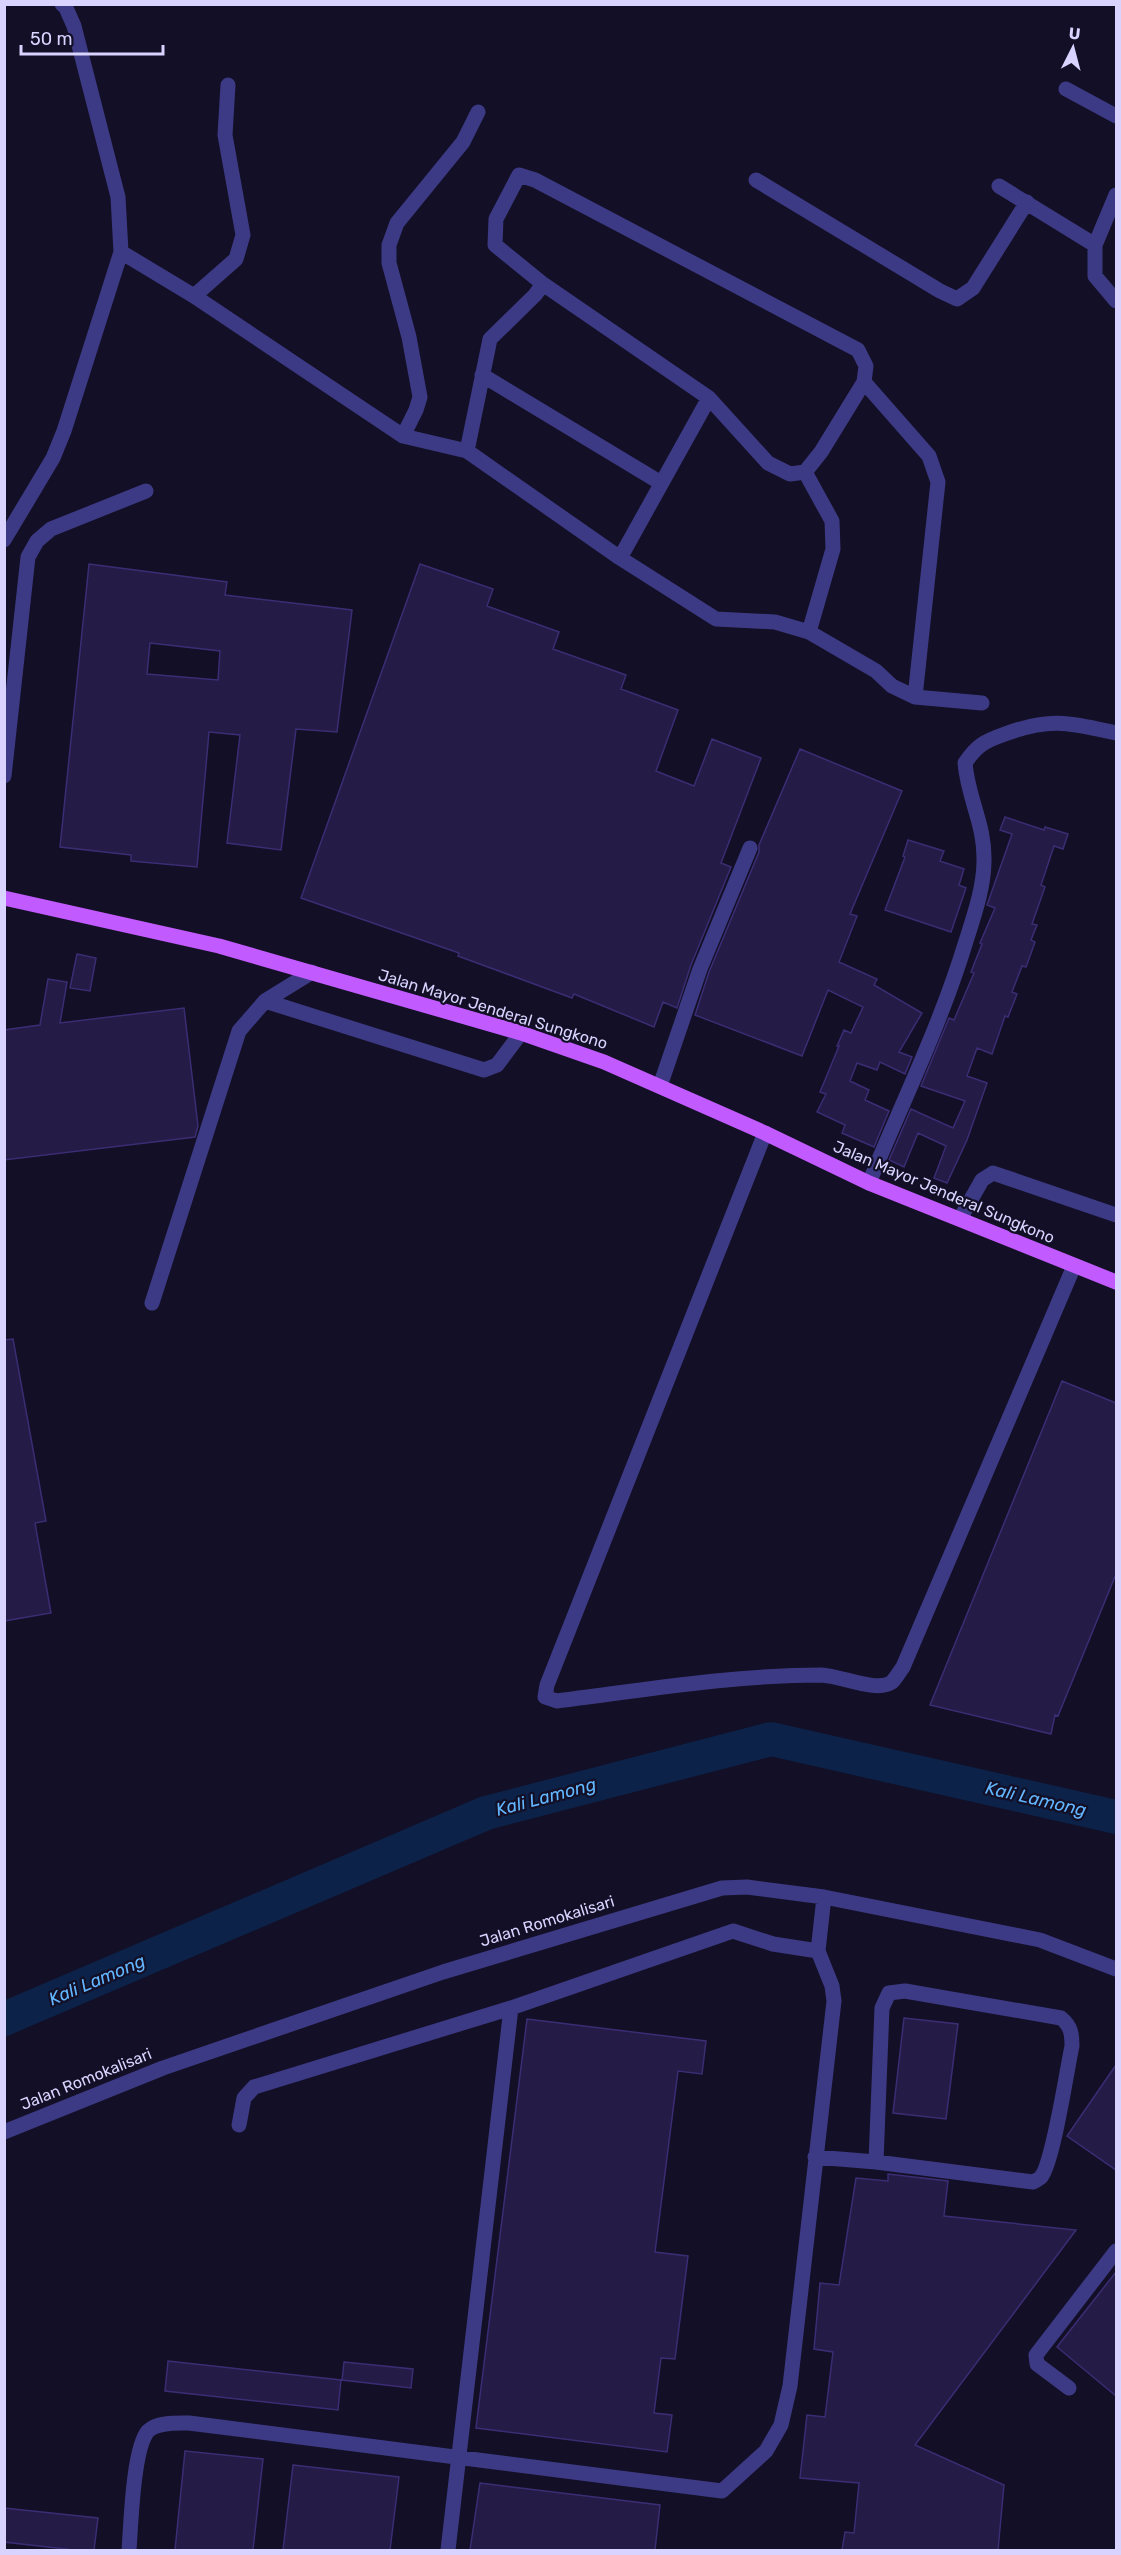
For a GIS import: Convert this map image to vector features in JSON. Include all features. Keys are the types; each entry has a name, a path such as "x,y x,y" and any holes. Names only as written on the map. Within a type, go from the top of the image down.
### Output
{"main road":[{"name":"Jalan Mayor Jenderal Sungkono","path":"4,898 219,946 521,1033 604,1062 765,1133 868,1183 1116,1282"}],"street":[{"path":"4,540 53,458 64,431 121,252 118,197 74,26 62,4"},
{"path":"194,296 236,259 243,235 225,135 228,85"},
{"path":"1066,89 1116,116"},
{"path":"403,436 413,418 420,397 409,337 389,263 389,245 397,223 463,142 478,112"},
{"path":"519,176 546,186 858,351 866,366 864,382 806,472 790,474 768,463 709,398 543,284 495,245 496,219 519,176"},
{"path":"756,180 957,299 973,288 1027,202"},
{"path":"999,186 1095,245"},
{"path":"1116,195 1095,245 1095,276 1116,301"},
{"path":"121,252 194,296 403,436 467,451 620,558 716,619 775,622 809,632 876,671 892,686 915,697 982,704"},
{"path":"467,451 490,339 535,295 543,284"},
{"path":"482,375 661,483"},
{"path":"864,382 929,456 938,482 915,697"},
{"path":"620,558 709,398"},
{"path":"806,472 832,521 833,549 809,632"},
{"path":"4,776 28,557 38,541 51,529 146,491"},
{"path":"868,1183 956,976 974,915 984,864 984,843 981,822 967,786 965,764 972,752 983,742 1034,724 1079,725 1116,733"},
{"path":"660,1086 700,969 750,848"},
{"path":"152,1303 238,1031 265,1001 312,972"},
{"path":"265,1001 484,1070 497,1065 521,1033"},
{"path":"765,1133 547,1686 545,1697 557,1701 717,1680 821,1675 840,1676 878,1688 892,1682 903,1667 1074,1266"},
{"path":"960,1219 982,1180 993,1173 1116,1215"},
{"name":"Jalan Romokalisari","path":"4,2132 164,2068 443,1972 699,1893 722,1888 747,1887 824,1897 1040,1940 1116,1969"},
{"path":"129,2550 140,2446 149,2430 163,2424 189,2423 722,2491 766,2451 781,2425 790,2386 834,2001 832,1986 818,1951 824,1897"},
{"path":"239,2126 244,2098 254,2087 511,2008 733,1931 773,1944 818,1951"},
{"path":"816,2157 876,2162 1033,2182 1041,2177 1054,2137 1072,2046 1072,2032 1067,2023 1061,2018 905,1991 889,1993 882,2008 876,2162"},
{"path":"448,2550 511,2008"},
{"path":"1070,2388 1037,2364 1036,2355 1116,2251"}],"building":[{"path":"89,564 227,582 225,595 352,610 337,732 296,729 281,850 227,843 240,735 209,732 197,867 131,861 131,855 60,847","holes":["150,643 220,651 218,680 147,674"]},
{"path":"420,564 493,589 487,606 559,632 553,649 626,675 621,689 678,710 656,771 694,786 712,739 761,758 721,863 731,867 691,965 677,1008 663,1002 654,1027 574,994 572,998 458,956 459,953 301,898"},
{"path":"800,749 902,791 850,914 857,916 839,962 877,979 874,985 922,1013 899,1052 912,1057 905,1074 880,1062 877,1070 857,1063 850,1081 869,1090 865,1100 889,1111 874,1147 842,1133 845,1125 817,1112 826,1094 820,1092 844,1030 851,1033 863,1007 828,990 802,1056 695,1015 709,972 759,852 759,845"},
{"path":"1005,817 1044,830 1045,827 1068,834 1063,849 1054,846 1041,885 1045,887 1032,924 1037,925 1031,940 1035,942 1026,967 1022,966 1012,992 1017,994 1008,1017 1005,1016 992,1054 977,1048 967,1076 987,1083 967,1140 947,1183 934,1178 946,1146 918,1133 904,1167 889,1160 911,1109 953,1128 965,1101 921,1086 949,1018 954,1020 974,973 971,972 982,944 980,943 995,908 987,905 1012,834 1000,830"},
{"path":"908,840 944,851 940,861 964,869 959,885 966,888 951,932 885,910 905,857 903,856"},
{"path":"77,954 96,958 90,991 70,988"},
{"path":"48,979 67,982 60,1023 184,1008 198,1126 195,1137 4,1160 4,1030 40,1025"},
{"path":"13,1339 46,1521 35,1523 51,1613 4,1621 4,1340"},
{"path":"1062,1381 1116,1403 1116,1574 1058,1716 1055,1715 1051,1734 930,1705"},
{"path":"904,2018 958,2024 946,2119 893,2113"},
{"path":"527,2019 706,2041 702,2074 678,2071 655,2252 688,2256 675,2359 661,2358 654,2413 672,2415 667,2452 476,2428"},
{"path":"1116,2065 1116,2170 1067,2136"},
{"path":"888,2174 948,2181 944,2216 1076,2230 915,2445 1004,2485 998,2550 842,2550 845,2532 854,2533 859,2483 800,2478 807,2415 825,2417 833,2352 814,2349 820,2283 839,2285 856,2178 888,2181"},
{"path":"1116,2272 1116,2396 1057,2347"},
{"path":"168,2361 341,2380 338,2410 165,2391"},
{"path":"344,2362 413,2369 411,2388 342,2380"},
{"path":"185,2451 263,2459 253,2550 175,2550"},
{"path":"293,2465 399,2477 390,2550 283,2550"},
{"path":"480,2483 660,2505 655,2550 470,2550"},
{"path":"4,2508 98,2518 94,2550 4,2542"}],"waterway":[{"name":"Kali Lamong","path":"4,2019 486,1813 771,1739 1116,1817"}]}
